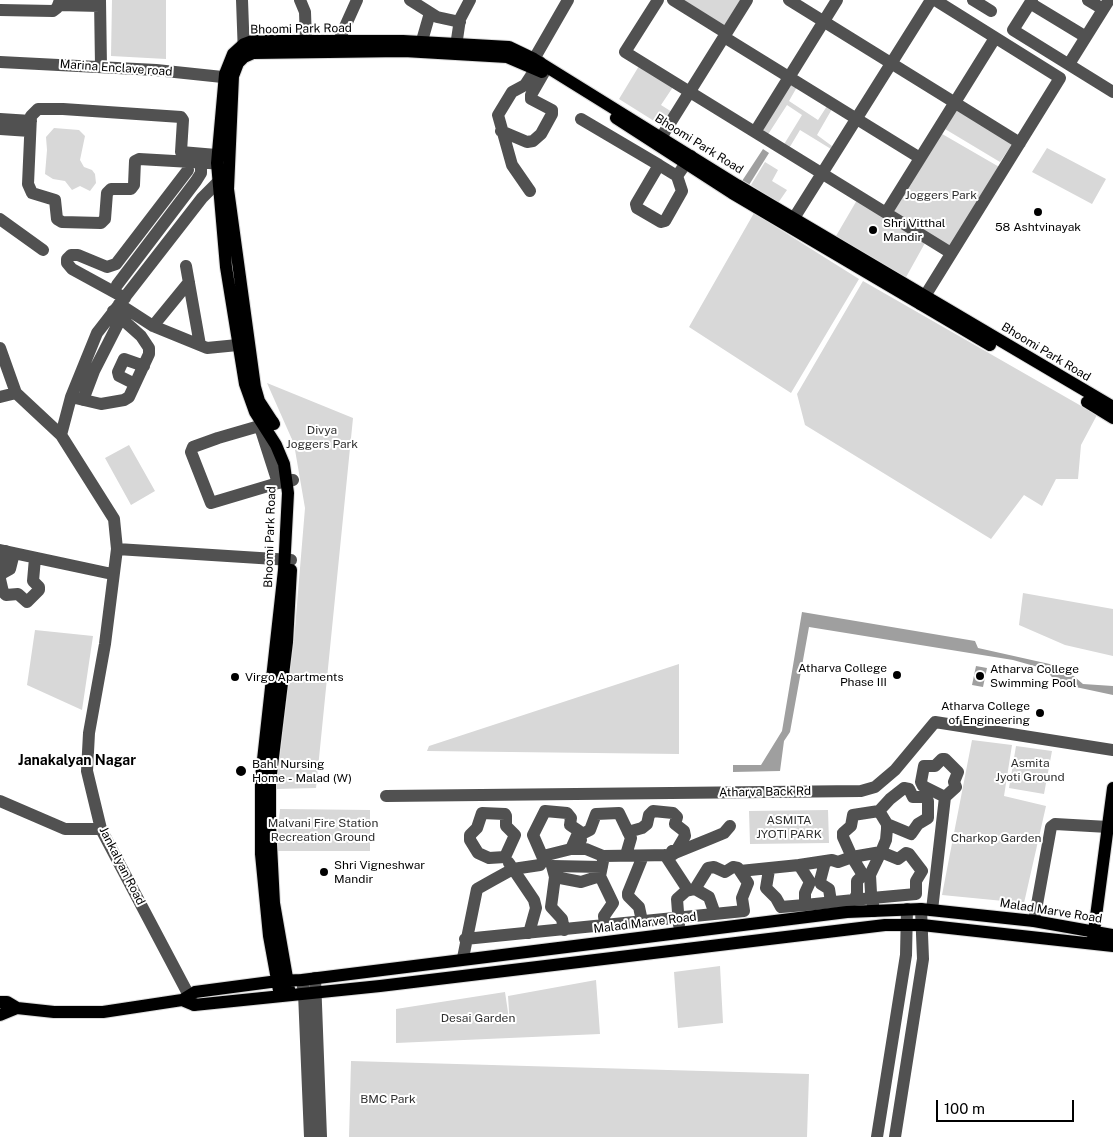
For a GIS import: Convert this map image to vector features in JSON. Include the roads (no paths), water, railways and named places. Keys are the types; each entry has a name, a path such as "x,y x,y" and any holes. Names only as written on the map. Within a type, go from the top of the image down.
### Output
{"main road":[{"name":"Bhoomi Park Road","path":"282,980 271,910 266,853 266,778 281,647 288,560 290,522 286,481 290,457 266,425 259,401 250,383 229,196 223,165 230,77 234,54 244,50 252,41 306,41 336,46"},
{"name":"Bhoomi Park Road","path":"244,50 253,52 336,46 509,47 725,183 1111,411"},
{"path":"1093,938 1113,788"},
{"name":"Malad Marve Road","path":"189,1000 195,992 680,933 873,905 1034,921 1093,938"},
{"path":"1112,940 1113,921"},
{"name":"Malad Marve Road","path":"189,1000 285,996 848,929 908,925 1112,940"},
{"path":"446,961 446,977"},
{"path":"374,970 375,986"},
{"path":"282,980 285,996"},
{"path":"0,1002 7,1002 17,1008 54,1012 103,1012 189,1000"},
{"path":"0,1015 17,1008"}],"street":[{"path":"242,0 244,50"},
{"path":"300,0 305,12 306,41"},
{"path":"336,46 357,0"},
{"path":"410,0 430,13 460,22"},
{"path":"456,48 460,22 470,0"},
{"path":"532,99 539,66 568,0"},
{"path":"658,0 625,52 951,253"},
{"path":"673,0 789,77 920,158"},
{"path":"659,140 746,0"},
{"path":"789,0 1020,142"},
{"path":"755,132 837,0"},
{"path":"791,222 933,0 1060,78 922,300"},
{"path":"973,0 992,12"},
{"path":"1069,64 1106,5 1088,0"},
{"path":"1086,37 1031,1 1013,30 1113,92"},
{"path":"0,10 52,11 59,2 100,3 101,66"},
{"path":"419,46 430,13"},
{"path":"886,213 995,38"},
{"name":"Marina Enclave road","path":"0,62 101,66 230,77"},
{"path":"530,191 512,164 498,115 512,92 525,85 539,66"},
{"path":"502,131 527,142 533,141 541,134 552,114 552,110 532,99 512,92"},
{"path":"223,165 183,161 139,159 135,161 134,185 131,189 110,189 107,193 105,219 101,223 62,222 57,219 55,200 32,193 28,184 31,116 38,109 181,117 183,120 183,161 116,264 107,267 78,255 71,255 67,259 67,263 72,269 121,305 153,326 207,348 245,344"},
{"path":"0,119 31,126"},
{"path":"581,119 677,176 682,191 665,222 661,222 637,208 636,204 660,166"},
{"path":"0,129 31,126"},
{"path":"677,176 688,159"},
{"path":"183,161 223,165"},
{"path":"77,398 101,404 124,400 129,397 149,354 148,348 121,305 116,284 196,182 201,173 201,164"},
{"path":"61,435 77,398 98,333 202,198 223,165"},
{"path":"0,218 43,250"},
{"path":"186,266 200,345"},
{"path":"153,326 189,282"},
{"path":"0,348 16,393 0,397"},
{"path":"135,384 119,376 118,372 124,359 144,366"},
{"name":"Jankalyan Road","path":"16,393 61,435 114,518 117,549 112,574 105,644 87,750 87,771 101,829 189,1000"},
{"path":"266,425 286,481 211,503 191,452 194,447 266,425"},
{"path":"117,549 288,560"},
{"path":"7,551 10,569 1,574 3,592 6,595 18,594 27,602 40,587 32,579 36,568 35,558"},
{"path":"7,551 112,574"},
{"path":"0,563 7,551"},
{"name":"Atharva Back Rd","path":"386,796 861,791 875,787 895,770 935,722 1113,750"},
{"path":"854,900 857,894 857,881 863,875 843,837 844,833 851,826 854,815 878,811 904,788 909,789 913,797 926,797 928,818 918,824 911,834 887,824 878,811"},
{"path":"0,801 65,829 101,829"},
{"path":"896,1137 923,959 922,925 934,893 945,803 928,805"},
{"path":"504,857 489,858 478,853 470,840 470,834 477,828 482,812 505,814 506,826 514,835 533,835"},
{"path":"533,835 545,812 567,813 571,818 570,825 579,832 578,836 586,849 602,866 613,904 604,916 604,925"},
{"path":"628,832 642,828 647,824 649,814 653,812 673,812 677,817 675,824 684,831 684,836 667,854"},
{"path":"572,849 578,836 590,830 596,814 619,814 631,838 626,855"},
{"path":"873,905 870,875 886,840 887,824"},
{"path":"1034,921 1051,827 1055,824 1108,827"},
{"path":"564,930 562,920 551,908 555,877 581,882 602,866 626,855 667,854 724,833 730,826"},
{"path":"504,857 514,835"},
{"path":"533,835 543,858"},
{"path":"463,958 476,889 513,869 540,865 543,858 547,855 572,849 586,849"},
{"path":"740,871 769,870 832,860 838,862 852,857 880,852 896,859 906,853 909,854 922,871 916,881 916,894"},
{"path":"667,854 690,890 710,897 715,914"},
{"path":"642,921 639,908 628,896 628,893 643,856"},
{"path":"504,857 534,900 536,908 529,933"},
{"path":"825,862 820,881 821,884 829,889 831,902"},
{"path":"465,940 642,921 678,918 744,911 742,898 748,883 738,868 733,866 726,872 708,868 690,890 677,899 678,918 680,933"},
{"path":"799,866 810,882 805,893 805,905"},
{"path":"766,888 769,870"},
{"path":"748,887 766,888 776,898 781,907 854,900 873,905 916,894 934,893"},
{"path":"891,1137 878,1136 906,955 907,909"},
{"path":"310,1137 310,993 316,978"},
{"path":"302,980 310,993 321,1137"}],"place":[{"name":"58 Ashtvinayak","path":"1038,212"},
{"name":"Shri Vitthal Mandir","path":"873,230"},
{"name":"Atharva College Phase III","path":"897,675"},
{"name":"Atharva College Swimming Pool","path":"980,676"},
{"name":"Virgo Apartments","path":"235,677"},
{"name":"Atharva College of Engineering","path":"1040,713"},
{"name":"Bahl Nursing Home - Malad (W)","path":"241,771"},
{"name":"Shri Vigneshwar Mandir","path":"324,872"}],"district":[{"name":"Janakalyan Nagar","path":"77,761"}],"park label":[{"name":"Joggers Park","path":"941,195"},
{"name":"Divya Joggers Park","path":"322,437"},
{"name":"Asmita Jyoti Ground","path":"1030,770"},
{"name":"ASMITA JYOTI PARK","path":"789,827"},
{"name":"Malvani Fire Station Recreation Ground","path":"323,830"},
{"name":"Charkop Garden","path":"996,838"},
{"name":"Desai Garden","path":"478,1018"},
{"name":"BMC Park","path":"388,1099"}]}
